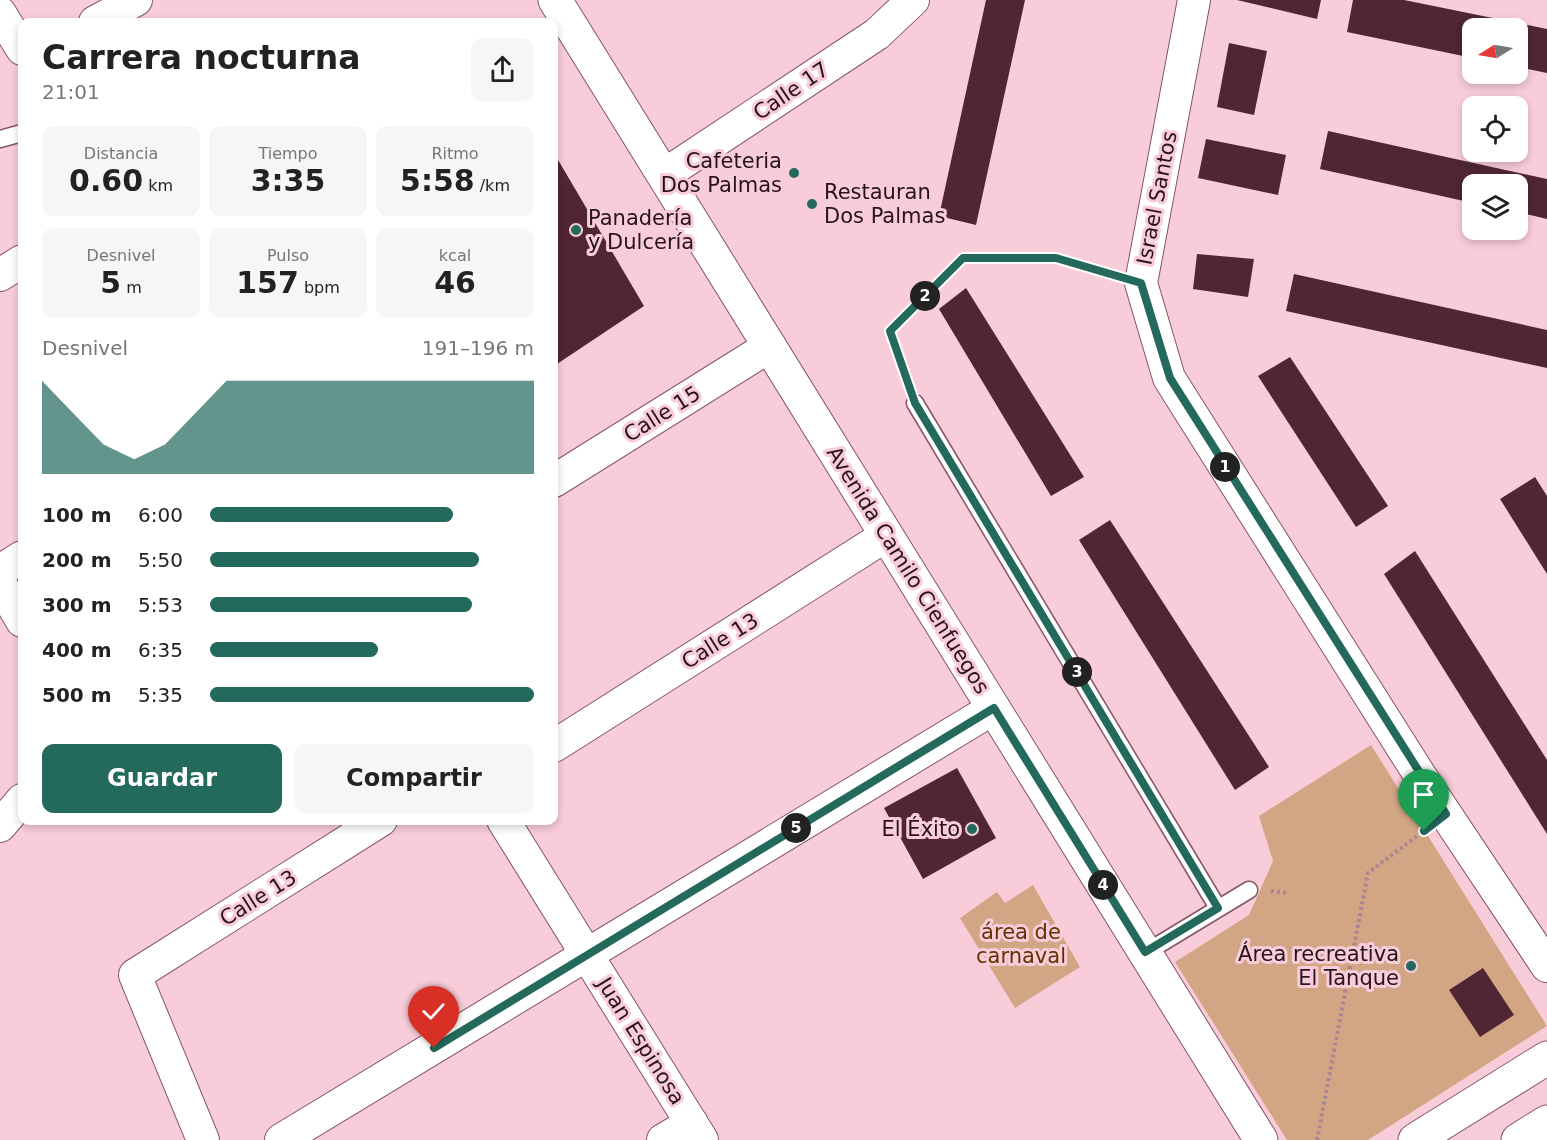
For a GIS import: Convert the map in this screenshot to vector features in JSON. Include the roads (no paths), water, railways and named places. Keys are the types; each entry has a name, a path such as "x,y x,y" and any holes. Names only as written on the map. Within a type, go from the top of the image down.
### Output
{"main road":[{"name":"Avenida Camilo Cienfuegos","path":"555,0 1261,1140"},
{"path":"1415,1140 1547,1058"},
{"path":"1518,1140 1547,1122"}],"street":[{"path":"102,18 136,0"},
{"name":"Calle 17","path":"663,175 878,33 913,0"},
{"name":"Israel Santos","path":"1194,0 1141,283 1170,378 1446,814 1547,966"},
{"path":"0,13 18,42"},
{"path":"0,275 18,264"},
{"name":"Calle 15","path":"558,478 770,346"},
{"name":"Calle 13","path":"558,743 887,535"},
{"path":"0,571 18,560"},
{"path":"0,583 18,614"},
{"path":"281,1140 994,708"},
{"path":"0,826 18,805"},
{"name":"Calle 13","path":"203,1140 135,975 373,825"},
{"name":"Juan Espinosa","path":"506,825 697,1132"},
{"path":"663,1140 697,1132"}],"lane":[{"path":"0,139 18,134"},
{"path":"915,403 1218,908"},
{"path":"1145,952 1249,890"}],"place":[{"name":"Cafeteria Dos Palmas","path":"794,173"},
{"name":"Restauran Dos Palmas","path":"812,204"},
{"name":"Panadería y Dulcería","path":"576,230"},
{"name":"El Éxito","path":"972,829"},
{"name":"Área recreativa El Tanque","path":"1411,966"}],"park label":[{"name":"área de carnaval","path":"1021,944"}]}
